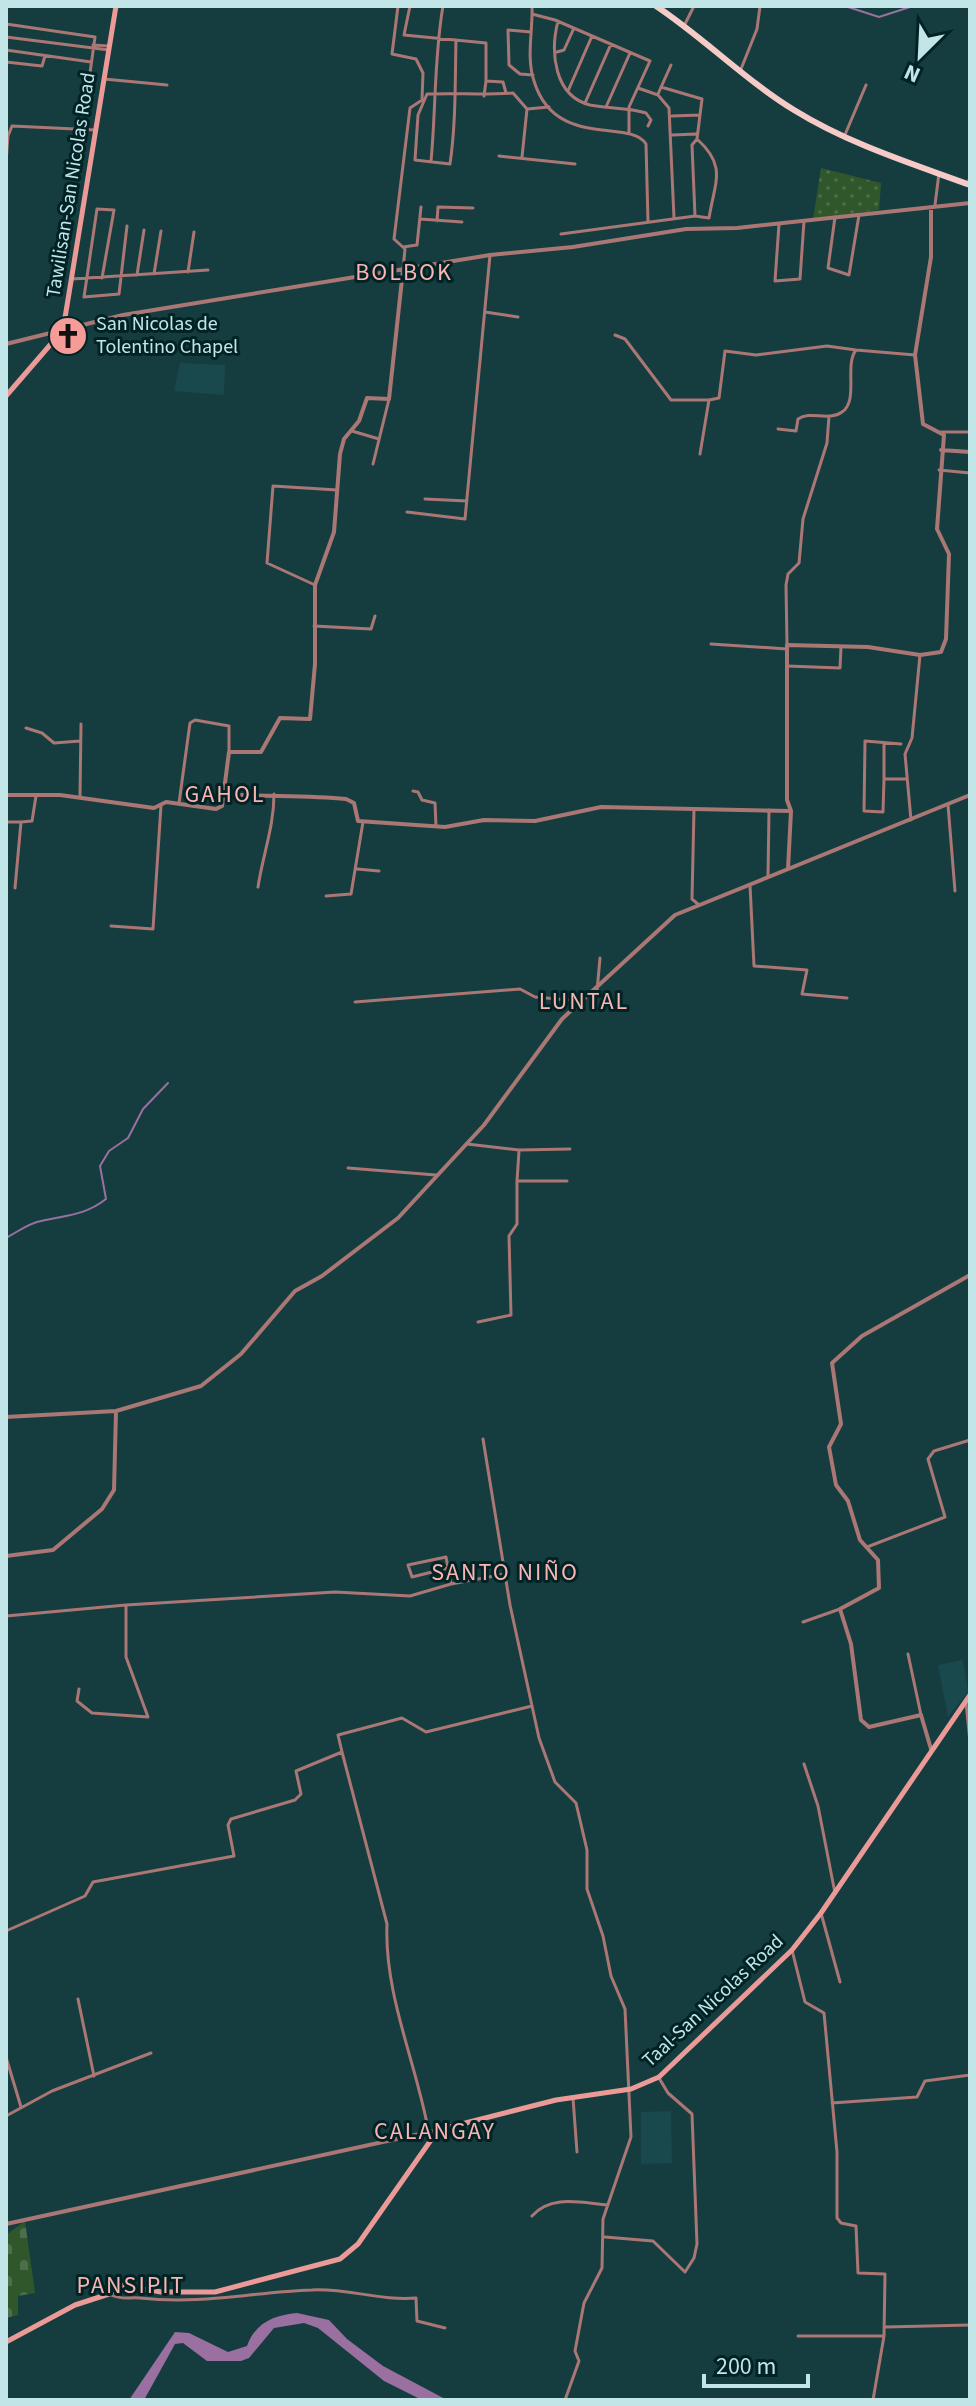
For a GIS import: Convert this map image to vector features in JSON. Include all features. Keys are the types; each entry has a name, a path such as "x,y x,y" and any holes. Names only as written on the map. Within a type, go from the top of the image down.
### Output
{"main road":[{"name":"Tawilisan-San Nicolas Road","path":"63,330 116,6"},
{"path":"656,6 739,72 796,111 844,137 969,182"},
{"path":"6,396 63,330"},
{"name":"Taal-San Nicolas Road","path":"438,2130 573,2098 631,2089 659,2077 792,1950 835,1893 968,1697"},
{"path":"6,2342 75,2305 109,2294 121,2285 161,2292 215,2292 252,2285 340,2259 351,2252 438,2130"}],"street":[{"path":"373,464 389,399 403,269 403,247 394,239 410,108 422,100 423,73 416,59 392,54 398,6"},
{"path":"410,6 404,35 486,43 484,96"},
{"path":"431,162 438,94 437,38 443,6"},
{"path":"532,6 533,75 549,107 571,125 629,133 642,137 646,144 648,222"},
{"path":"684,26 694,6"},
{"path":"739,72 757,29 760,6"},
{"path":"532,14 558,21 650,61 629,107 629,133"},
{"path":"558,21 556,69 568,91 585,103 629,107 646,113 651,120 648,126"},
{"path":"6,24 95,37 90,73"},
{"path":"555,53 564,50 574,28"},
{"path":"531,32 508,30 509,65 520,74 533,75"},
{"path":"568,91 592,36"},
{"path":"6,37 109,48"},
{"path":"456,40 454,95 455,130 450,164 413,156 418,115 427,94 438,94 454,95 484,96 513,93 527,109 522,157"},
{"path":"585,103 611,44"},
{"path":"6,50 91,62"},
{"path":"606,107 630,53"},
{"path":"6,62 42,66 45,56"},
{"path":"658,95 671,65"},
{"path":"104,79 167,85"},
{"path":"486,81 503,82 506,93"},
{"path":"844,137 866,85"},
{"path":"661,87 702,99 697,137 692,145 695,216"},
{"path":"638,88 658,95 669,108 674,219"},
{"path":"527,109 549,107"},
{"path":"671,116 700,115"},
{"path":"6,163 12,126 96,130"},
{"path":"561,234 695,216 709,218 717,163 714,155 697,137 672,135"},
{"path":"499,156 575,164"},
{"path":"939,173 933,209 931,257 915,355 923,424 941,432 970,432"},
{"path":"6,344 123,315 490,255 573,247 686,229 779,224 970,203"},
{"path":"403,247 417,245 421,207"},
{"path":"437,221 438,207 473,208"},
{"path":"102,278 114,210 97,209 84,279 84,297 119,294 127,226"},
{"path":"835,217 828,268 849,275 859,215"},
{"path":"420,219 462,222"},
{"path":"779,224 775,281 800,279 804,221"},
{"path":"137,275 144,230"},
{"path":"154,274 161,231"},
{"path":"188,272 194,232"},
{"path":"407,512 465,519 490,255"},
{"path":"72,279 208,270"},
{"path":"485,312 518,317"},
{"path":"615,335 625,339 671,400 719,398 725,351 756,355 842,346 915,355"},
{"path":"778,429 796,431 798,419 804,415 829,416 842,412 848,404 851,363 856,350"},
{"path":"229,752 261,752 280,718 310,719 315,664 315,585 334,532 340,454 359,421 367,398 389,399"},
{"path":"700,454 709,400"},
{"path":"788,870 791,811 787,800 786,585 788,574 799,563 803,519 827,443 829,416"},
{"path":"352,431 379,439"},
{"path":"711,644 841,647 920,655 941,652 948,621 945,603 949,554 937,529 944,435 941,432"},
{"path":"941,450 970,452"},
{"path":"939,470 970,473"},
{"path":"315,585 267,563 272,490 277,484 338,490"},
{"path":"425,499 467,501"},
{"path":"314,626 371,629 375,616"},
{"path":"787,666 840,668 841,647"},
{"path":"911,820 905,779 920,655"},
{"path":"6,795 80,798 154,808 179,803 216,809 222,806 229,726 195,720 190,723 179,803"},
{"path":"80,798 81,724"},
{"path":"26,728 42,733 54,743 80,741"},
{"path":"884,742 883,812 864,811 865,741 884,742 901,744"},
{"path":"884,779 905,779"},
{"path":"413,791 418,792 422,800 435,803 436,826"},
{"path":"223,794 346,799 354,803 358,821 436,826 484,820 535,821 601,807 791,811"},
{"path":"258,887 265,841 274,823 274,794"},
{"path":"6,1417 116,1411 201,1386 241,1354 295,1291 322,1276 398,1218 467,1144 562,1019 597,991 675,915 970,795"},
{"path":"6,822 32,821 36,796"},
{"path":"111,926 153,929 161,805"},
{"path":"948,805 955,891"},
{"path":"694,809 692,899 699,905"},
{"path":"768,877 769,810"},
{"path":"15,888 21,822"},
{"path":"326,896 351,894 363,822"},
{"path":"357,869 379,871"},
{"path":"750,885 754,966 807,970 802,994 847,998"},
{"path":"597,991 600,958"},
{"path":"355,1002 520,989 535,997 584,1001"},
{"path":"467,1144 519,1150 570,1149"},
{"path":"478,1322 511,1315 509,1236 517,1224 519,1150"},
{"path":"348,1168 440,1175"},
{"path":"517,1181 567,1181"},
{"path":"803,1622 840,1609 879,1588 878,1560 860,1540 848,1501 836,1485 829,1447 841,1424 832,1363 862,1336 970,1275"},
{"path":"6,1556 53,1550 102,1509 114,1490 116,1411"},
{"path":"483,1439 505,1574 532,1706 555,1782 576,1803 587,1850 587,1889 603,1936 611,1976 625,2009 631,2137 603,2219 602,2268 584,2303 575,2351 579,2361 565,2400"},
{"path":"867,1547 945,1517 928,1459 934,1451 970,1440"},
{"path":"448,1568 412,1577 408,1565 446,1557 451,1584"},
{"path":"6,1616 335,1592 410,1596 451,1584 505,1574"},
{"path":"79,1689 77,1701 92,1713 148,1717 126,1657 126,1605"},
{"path":"840,1609 851,1644 865,1726 921,1715"},
{"path":"908,1654 931,1749"},
{"path":"968,1697 970,1742"},
{"path":"430,2139 414,2068 396,2014 396,1992 385,1941 387,1924 338,1735 402,1718 426,1732 532,1706"},
{"path":"6,1931 85,1896 93,1882 234,1856 228,1825 231,1819 295,1800 301,1794 296,1771 342,1752"},
{"path":"804,1764 818,1806 835,1893"},
{"path":"821,1913 825,1917 840,1982"},
{"path":"792,1950 802,1997 809,2007 824,2013 837,2152 837,2218 841,2223 856,2226 858,2273 885,2274 885,2327 873,2400"},
{"path":"78,1999 94,2076"},
{"path":"6,2007 6,2029"},
{"path":"6,2116 52,2091 151,2053"},
{"path":"6,2057 22,2109"},
{"path":"832,2103 917,2097 925,2081 970,2075"},
{"path":"605,2237 653,2241 681,2271 688,2271 694,2258 697,2244 692,2114 668,2093 659,2077"},
{"path":"573,2098 577,2152"},
{"path":"6,2224 438,2130"},
{"path":"532,2216 540,2206 561,2201 608,2205"},
{"path":"252,2285 256,2297"},
{"path":"109,2294 122,2300 166,2302 256,2297 311,2290 397,2299 416,2298 417,2321 445,2328"},
{"path":"885,2327 970,2325"},
{"path":"798,2336 884,2336"}],"shaded area":[{"path":"180,363 225,365 224,395 174,391"},
{"path":"963,1660 968,1692 948,1717 938,1665"},
{"path":"671,2111 672,2163 641,2164 641,2112"},
{"path":"297,2313 329,2320 347,2339 383,2366 447,2400 422,2400 384,2381 318,2328 304,2323 274,2328 249,2358 241,2361 207,2361 183,2343 175,2344 144,2400 129,2400 175,2332 189,2333 228,2352 247,2346 255,2331 266,2322"}],"green space":[{"path":"821,168 881,183 879,210 813,219"},
{"path":"25,2221 35,2293 18,2296 18,2315 6,2318 6,2235"}],"waterway":[{"path":"845,6 879,17 910,7"},
{"path":"6,1238 32,1224 82,1212 106,1199 100,1166 109,1151 128,1138 143,1109 168,1083"}],"place":[{"name":"San Nicolas de Tolentino Chapel","path":"68,336"}],"district":[{"name":"BOLBOK","path":"404,272"},
{"name":"GAHOL","path":"225,794"},
{"name":"LUNTAL","path":"584,1001"},
{"name":"SANTO NIÑO","path":"505,1572"},
{"name":"CALANGAY","path":"435,2131"},
{"name":"PANSIPIT","path":"131,2285"}]}
